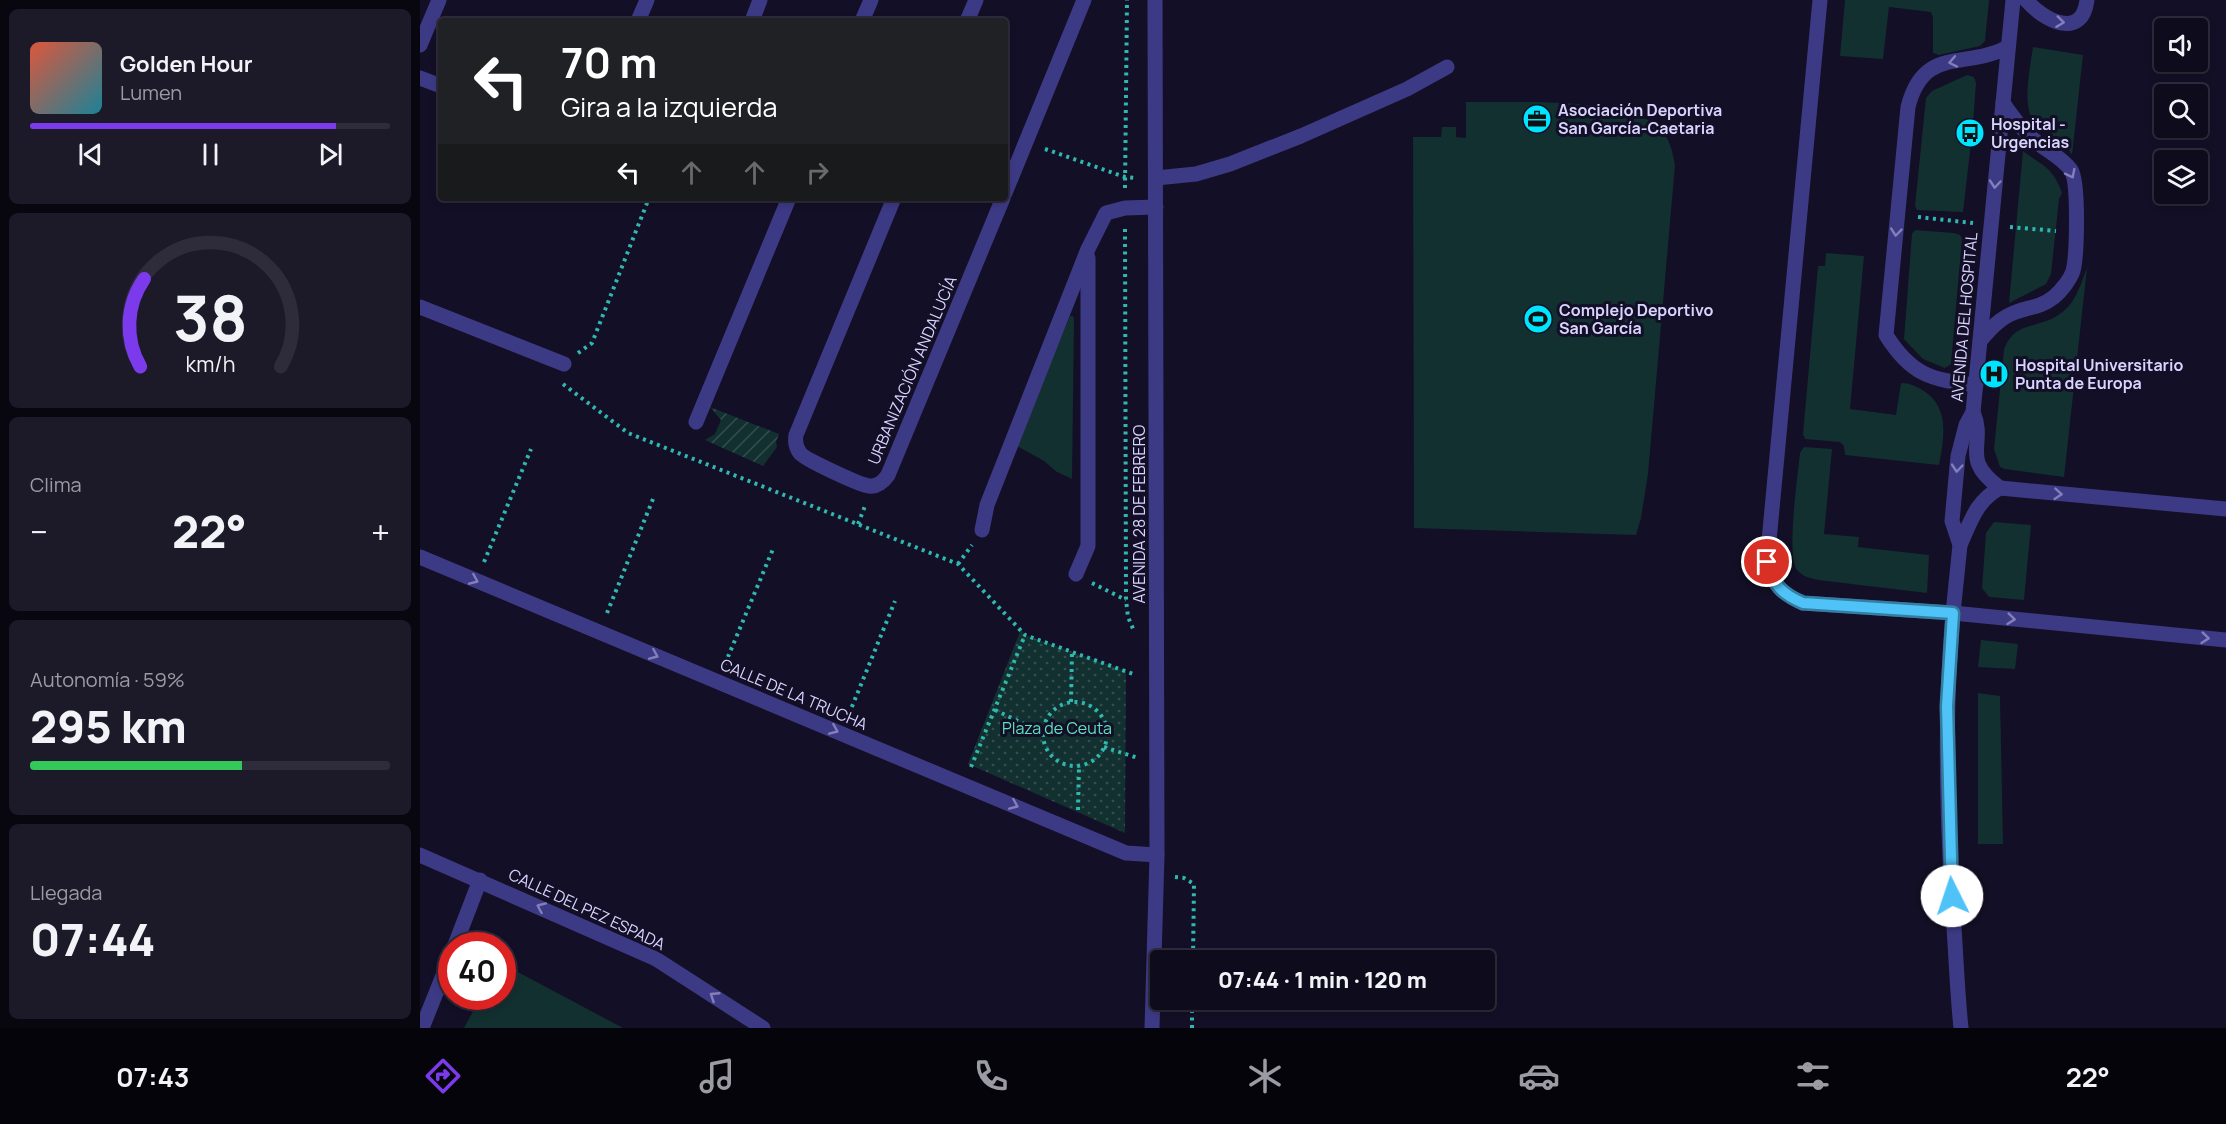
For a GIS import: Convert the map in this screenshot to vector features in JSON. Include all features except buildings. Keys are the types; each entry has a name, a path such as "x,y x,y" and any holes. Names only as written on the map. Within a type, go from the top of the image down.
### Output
{"street":[{"path":"422,36 439,0"},
{"path":"639,18 647,0"},
{"path":"753,18 760,0"},
{"path":"863,18 871,0"},
{"path":"968,18 976,0"},
{"path":"1008,186 1084,0"},
{"name":"AVENIDA 28 DE FEBRERO","path":"1152,1028 1157,855 1155,0"},
{"path":"1820,0 1767,562 1777,588 1788,597 1803,603 1953,613 2226,640"},
{"name":"AVENIDA DEL HOSPITAL","path":"1961,1028 1950,870 1947,751 1947,706 1960,544 1952,521 1958,456 1966,425 1973,412 2013,0"},
{"path":"2026,0 2049,20 2066,24 2080,17 2085,11 2086,0"},
{"path":"1976,385 1944,382 1918,371 1899,356 1886,335 1895,236 1908,107 1918,79 1929,69 1950,62 1994,54 2008,46"},
{"path":"1156,178 1196,174 1230,164 1375,103 1447,67"},
{"path":"420,78 438,85"},
{"path":"1980,340 1998,322 2015,312 2034,308 2053,297 2065,285 2073,272 2077,196 2073,172 2058,156 2026,132 2003,103"},
{"path":"696,422 788,201"},
{"name":"URBANIZACIÓN ANDALUCÍA","path":"893,201 795,441 804,458 866,486 879,484 888,475 1002,201"},
{"path":"982,530 987,505 1088,249 1106,213 1125,208 1156,207"},
{"path":"1076,574 1088,546 1088,249"},
{"path":"420,307 564,364"},
{"path":"1973,412 1976,419 1975,458 1987,478 2000,488 2226,509"},
{"path":"1960,544 1978,506 1987,495 2000,488"},
{"name":"CALLE DE LA TRUCHA","path":"420,557 1126,853 1157,855"},
{"name":"CALLE DEL PEZ ESPADA","path":"420,855 656,959 763,1028"},
{"path":"460,932 480,880"},
{"path":"422,1028 438,988"}],"path":[{"path":"1026,142 1125,177 1156,178"},
{"path":"476,581 531,449"},
{"path":"600,632 653,500"},
{"path":"717,681 773,549"},
{"path":"1076,574 1126,600"},
{"path":"841,733 895,601"},
{"path":"964,785 1025,634"},
{"path":"1071,702 1072,652"},
{"path":"1071,702 1092,707 1106,724 1107,736 1104,747 1090,763 1079,766 1058,761 1049,754 1044,744 1043,733 1046,722 1060,706 1071,702"},
{"path":"995,710 1043,733"},
{"path":"1104,747 1140,758"},
{"path":"1078,832 1079,766"},
{"path":"1192,1010 1192,1028"}],"green space":[{"path":"1845,0 1989,0 1985,41 1980,46 1939,55 1933,53 1931,12 1889,7 1883,59 1840,56"},
{"path":"2033,47 2083,55 2072,155 2061,141 2040,129 2030,113 2028,79"},
{"path":"1967,75 1974,77 1976,83 1973,123 1968,123 1966,142 1971,143 1963,212 1917,210 1915,206 1926,98 1932,91"},
{"name":"Complejo Deportivo San García","path":"1466,102 1568,103 1622,111 1643,118 1659,128 1670,145 1675,165 1648,474 1636,535 1414,528 1413,137 1441,137 1442,127 1456,127 1456,137 1466,138"},
{"path":"2023,151 2051,173 2062,193 2059,199 2051,274 2046,284 2009,303"},
{"path":"1915,230 1954,233 1960,235 1962,239 1951,364 1945,368 1923,359 1904,339 1912,234"},
{"path":"1826,253 1864,256 1850,409 1896,415 1901,383 1913,385 1924,391 1938,406 1943,424 1939,465 1845,455 1844,446 1840,442 1805,439 1803,434 1818,266 1825,266"},
{"path":"2087,268 2064,477 2000,467 1994,449 2004,350 2008,340 2021,330 2053,318 2066,309 2071,304"},
{"path":"1070,316 1073,316 1074,320 1072,479 1015,445"},
{"path":"710,407 779,434 777,447 763,466 705,440 715,434 721,420"},
{"path":"1804,447 1832,449 1824,534 1859,537 1858,547 1929,555 1927,593 1818,580 1804,576 1797,570 1793,548 1795,496 1800,453"},
{"path":"1994,522 2031,525 2024,600 1989,597 1982,588 1986,533"},
{"name":"Plaza de Ceuta","path":"1021,629 1025,635 1126,671 1125,833 968,764"},
{"path":"1981,640 2018,644 2015,669 1978,667"},
{"path":"1978,693 2000,696 2003,844 1978,844"},
{"path":"516,971 623,1028 464,1028 474,1010 516,1010"}],"place":[{"name":"Asociación Deportiva San García-Caetaria","path":"1537,119"},
{"name":"Hospital - Urgencias","path":"1970,133"},
{"name":"Complejo Deportivo San García","path":"1538,319"},
{"name":"Hospital Universitario Punta de Europa","path":"1994,374"}],"route":[{"path":"1767,562 1777,588 1788,597 1803,603 1953,613 1947,706 1952,896"}]}
